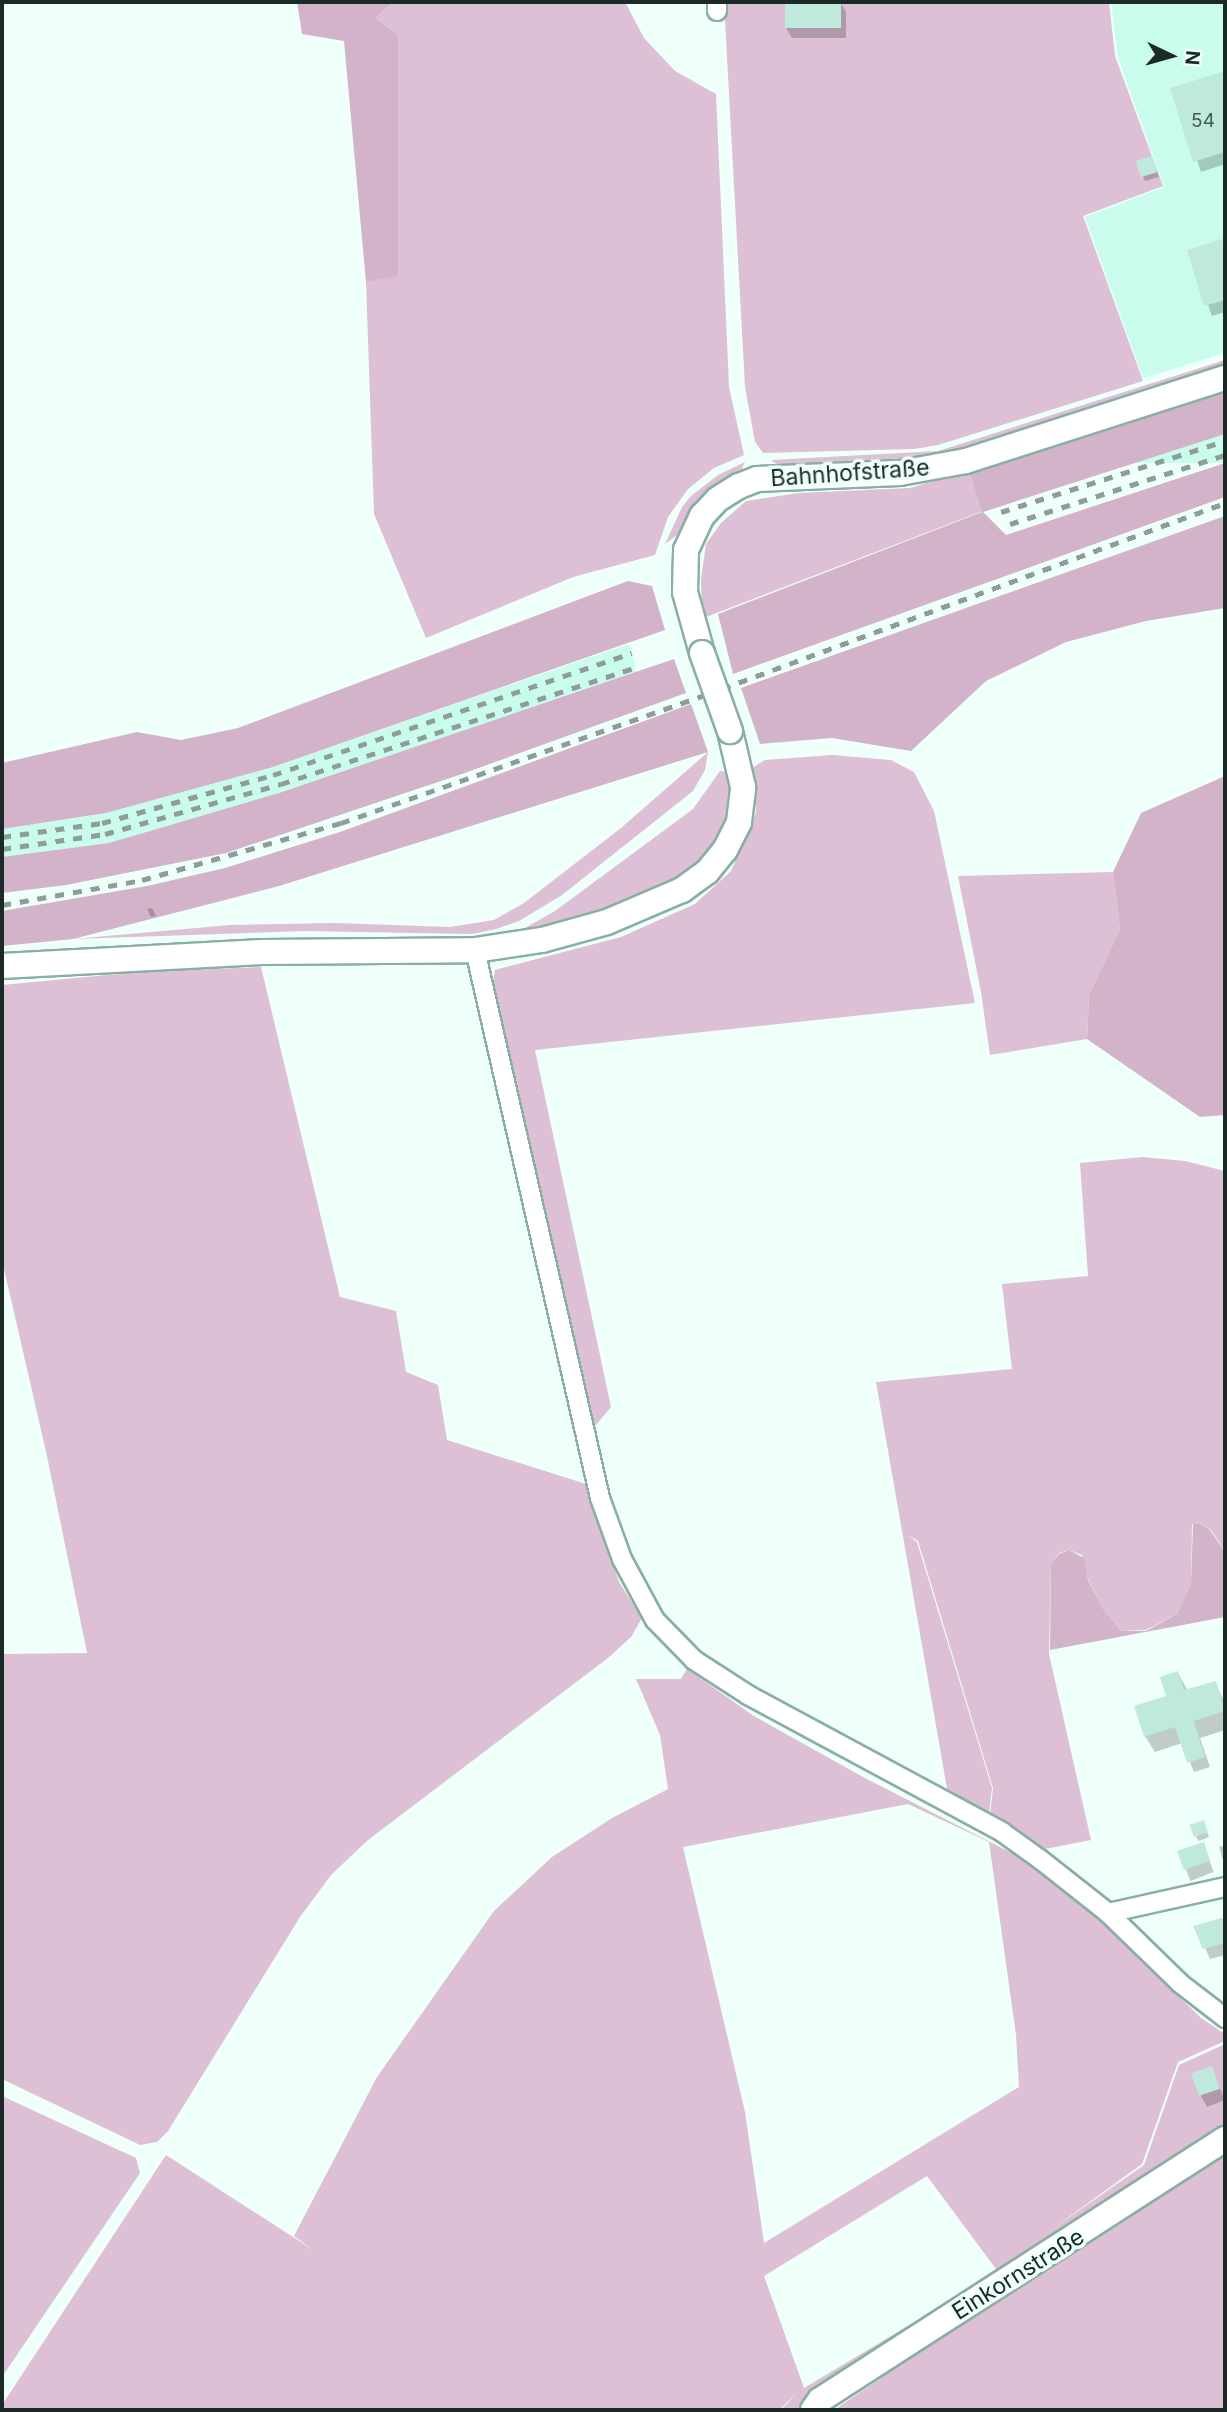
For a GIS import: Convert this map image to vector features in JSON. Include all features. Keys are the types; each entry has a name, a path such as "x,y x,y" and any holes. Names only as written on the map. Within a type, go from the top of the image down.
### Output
{"main road":[{"name":"Bahnhofstraße","path":"2,966 236,953 475,950 542,940 607,922 668,899 707,872 733,837 742,804 741,770 685,592 686,550 702,516 718,499 738,486 757,479 900,473 966,461 1225,379"},
{"name":"Einkornstraße","path":"813,2410 820,2400 1225,2139"}],"street":[{"path":"475,950 600,1498 622,1559 656,1620 694,1660 748,1695 1002,1832 1108,1913 1181,1984 1225,2018"},
{"path":"1108,1913 1225,1887"}],"shaded area":[{"path":"297,2 394,2 375,18 398,34 398,276 366,282 344,41 302,34"},
{"path":"394,2 625,2 644,38 675,71 716,94 729,387 744,455 714,468 688,489 668,517 655,555 573,577 426,638 374,514 366,282 398,275 398,34 375,18"},
{"path":"724,2 1109,2 1115,56 1163,186 1083,216 1143,381 938,445 914,449 763,453 755,442 745,387"},
{"path":"1111,2 1225,2 1225,353 1143,378 1085,217 1164,187 1118,58"},
{"path":"1225,360 1225,366 971,448 905,460 779,466 771,460 938,451"},
{"path":"1225,387 1225,434 983,512 1006,535 1225,463 1225,497 733,674 718,614 982,512 969,470"},
{"path":"1005,434 1225,434 1225,463 1005,463"},
{"path":"745,462 740,473 698,502 677,535 665,544 682,507 691,496 718,475"},
{"path":"969,470 983,511 706,617 702,610 701,579 706,544 721,523 746,501 799,493 910,488"},
{"path":"1225,516 1225,608 1146,621 1066,642 986,681 911,751 832,738 760,744 741,688"},
{"path":"628,581 652,586 665,630 273,767 106,813 2,829 2,763 137,732 181,740 238,728"},
{"path":"629,644 636,672 279,793 109,843 2,857 2,829 106,813 273,767"},
{"path":"674,659 686,693 462,774 226,853 66,885 2,893 2,857 109,843 279,793"},
{"path":"691,704 708,752 279,886 73,939 2,946 2,911 147,886 225,868 340,832"},
{"path":"708,752 705,770 693,791 562,895 519,921 496,929 472,934 304,931 73,939 230,925 335,923 450,927 494,920 524,903 621,828"},
{"path":"832,755 891,760 914,772 934,811 975,1003 535,1050 611,1407 595,1426 493,984 495,970 621,937 695,904 731,871 748,833 756,812 752,768 765,760"},
{"path":"720,771 731,773 727,820 712,852 669,889 547,930 481,940 525,928 555,911 693,809"},
{"path":"1225,776 1225,1115 1200,1117 1087,1039 1089,995 1120,929 1113,872 1141,813"},
{"path":"1113,872 1120,929 1089,995 1087,1039 990,1055 981,992 958,876"},
{"path":"261,967 340,1297 396,1311 406,1372 438,1385 447,1440 586,1484 619,1582 642,1618 631,1637 608,1658 368,1840 331,1875 300,1917 168,2131 157,2142 140,2145 2,2079 2,1654 87,1653 47,1456 2,1260 2,985 139,972"},
{"path":"1143,1157 1185,1161 1225,1171 1225,1551 1211,1530 1199,1523 1192,1524 1191,1584 1177,1614 1146,1630 1121,1631 1104,1610 1088,1579 1082,1555 1069,1550 1059,1553 1051,1563 1049,1654 1091,1840 1045,1849 990,1816 993,1788 918,1541 908,1535 917,1542 992,1788 989,1815 948,1794 876,1382 1012,1369 1002,1284 1088,1276 1080,1163"},
{"path":"1199,1523 1210,1530 1225,1552 1225,1617 1050,1650 1051,1563 1059,1554 1069,1550 1084,1558 1088,1580 1104,1610 1121,1631 1146,1631 1177,1614 1191,1584 1193,1524"},
{"path":"687,1669 754,1716 863,1777 1031,1863 1091,1911 1201,2018 1225,2034 1225,2041 1178,2062 1142,2164 1048,2232 1144,2165 1179,2065 1225,2044 1225,2125 1009,2270 997,2267 1008,2271 806,2399 799,2410 781,2410 797,2393 779,2410 2,2410 2,2405 166,2155 313,2250 294,2236 377,2077 494,1911 552,1857 612,1818 668,1789 660,1735 636,1679 681,1679","holes":["908,1804 989,1842 1016,2035 1019,2087 764,2243 745,2112 683,1847","927,2176 996,2269 921,2318 804,2388 764,2276"]},
{"path":"2,2096 136,2158 140,2173 2,2377"},
{"path":"1225,2153 1225,2410 834,2410 967,2320 1122,2223"}],"building":[{"path":"785,2 841,2 841,28 785,28"},
{"path":"1225,71 1225,152 1193,162 1170,88"},
{"path":"1152,156 1157,172 1141,177 1136,161"},
{"path":"1225,238 1225,300 1204,306 1187,250"},
{"path":"1178,1671 1184,1690 1216,1681 1225,1711 1194,1721 1205,1757 1187,1763 1175,1727 1144,1737 1134,1706 1166,1696 1160,1677"},
{"path":"1204,1820 1208,1832 1194,1837 1190,1825"},
{"path":"1204,1842 1210,1861 1184,1870 1177,1851"},
{"path":"1225,1917 1225,1943 1203,1949 1193,1926"},
{"path":"1212,2066 1220,2089 1199,2096 1191,2073"}],"railway":[{"path":"1001,512 1225,441"},
{"path":"1010,524 1225,455"},
{"path":"2,905 142,880 341,823 705,695 1225,503"},
{"path":"2,837 102,823 273,775 632,653"},
{"path":"2,849 105,834 281,784 637,667"}]}
